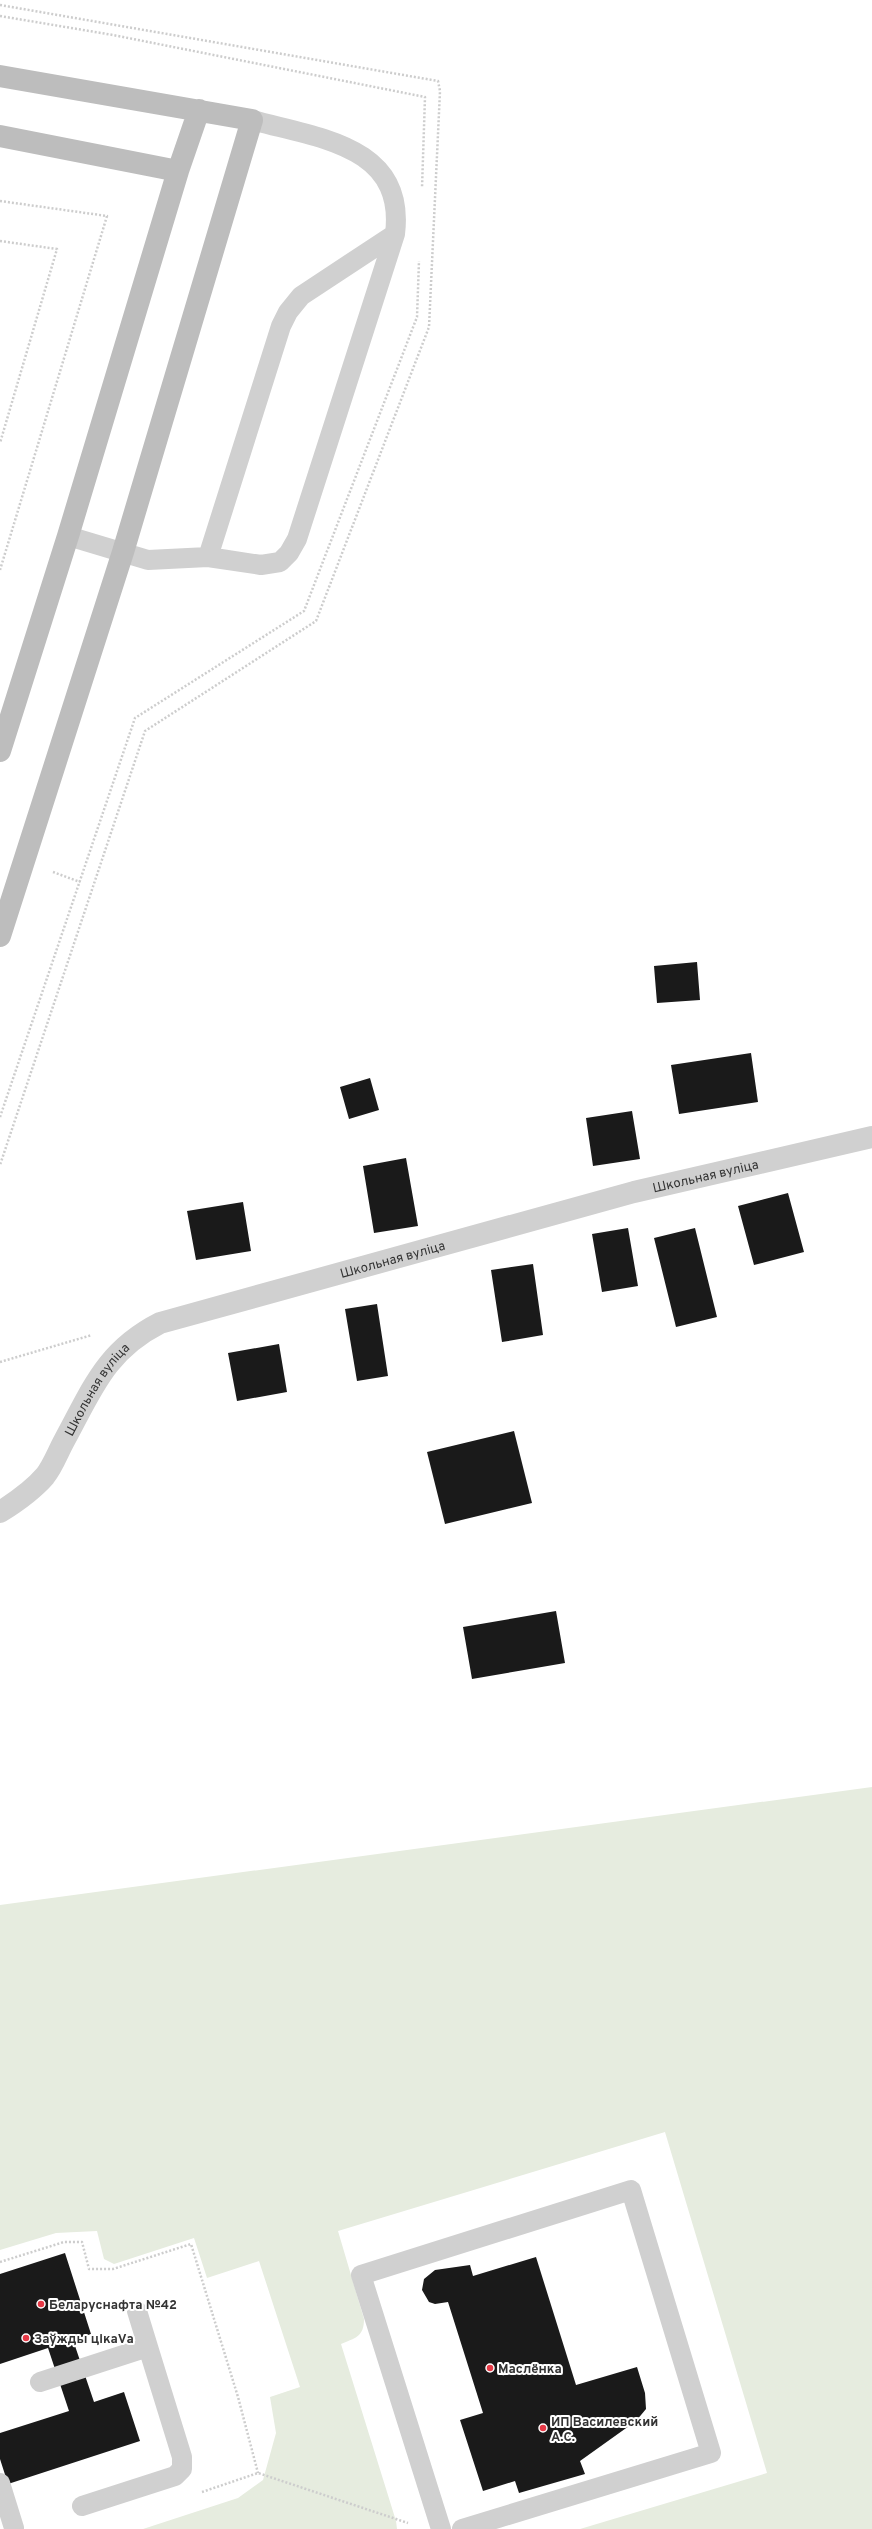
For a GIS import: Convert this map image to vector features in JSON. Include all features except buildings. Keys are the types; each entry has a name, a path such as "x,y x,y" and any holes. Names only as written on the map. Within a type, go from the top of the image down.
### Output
{"main road":[{"path":"0,76 252,120 123,552 0,936"},
{"path":"0,751 68,536 178,170 199,110"},
{"path":"0,136 178,170"}],"street":[{"name":"Школьная вуліца","path":"0,1512 17,1501 46,1475 101,1372 116,1353 138,1334 160,1323 634,1192 872,1136"}],"lane":[{"path":"68,536 148,560 208,557 261,565 280,562 288,553 305,517 395,234 398,214 390,187 371,160 342,145 252,120"},
{"path":"208,557 280,326 288,312 301,296 395,234"},
{"path":"441,2529 361,2275 631,2190 711,2453 462,2529"},
{"path":"82,2506 175,2476 182,2468 182,2457 137,2311"},
{"path":"40,2382 148,2347"},
{"path":"0,2483 14,2528"}],"path":[{"path":"0,201 107,216 0,570"},
{"path":"0,241 57,249 0,443"},
{"path":"0,1362 107,1331 138,1334"},
{"path":"258,2473 411,2524"}],"shaded area":[{"path":"872,1787 872,2529 580,2529 767,2473 665,2132 338,2231 364,2319 364,2325 358,2336 341,2344 396,2521 397,2529 143,2529 238,2498 263,2480 276,2433 270,2397 300,2387 259,2261 207,2278 194,2238 114,2264 104,2259 97,2231 56,2233 0,2250 0,1905"}],"place":[{"name":"Беларуснафта №42","path":"41,2304"},
{"name":"Заўжды цікаVа","path":"26,2338"},
{"name":"Маслёнка","path":"490,2368"},
{"name":"ИП Василевский А.С.","path":"543,2428"}]}
